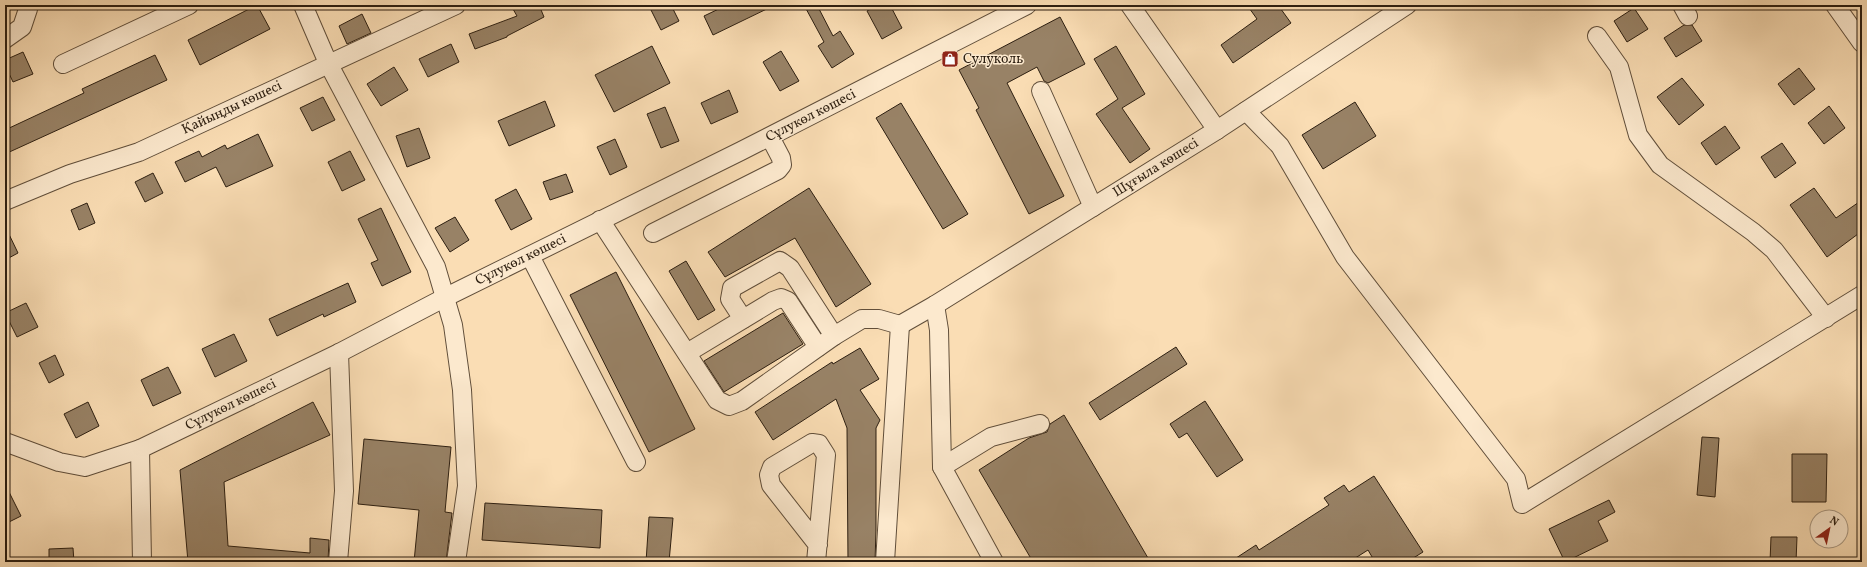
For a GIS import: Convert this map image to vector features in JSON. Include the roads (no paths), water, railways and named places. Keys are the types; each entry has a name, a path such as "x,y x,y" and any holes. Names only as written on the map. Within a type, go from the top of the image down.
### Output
{"street":[{"path":"5,39 22,27 28,9 27,5"},
{"path":"63,64 189,5"},
{"path":"303,5 328,63 436,267 453,325 462,390 467,486 456,562"},
{"name":"Қайыңды көшесі","path":"5,200 70,174 139,152 328,63 456,5"},
{"name":"Сұлукөл көшесі","path":"5,442 59,462 85,467 140,449 339,353 444,298 770,137 1027,5"},
{"path":"1130,5 1217,130"},
{"name":"Шұғыла көшесі","path":"900,325 935,306 1217,130 1407,5"},
{"path":"1835,5 1862,43"},
{"path":"1597,36 1619,67 1638,135 1660,165 1753,232 1774,250 1826,318"},
{"path":"1040,91 1093,207"},
{"path":"1246,111 1280,146 1345,257 1516,479 1522,504 1862,295"},
{"path":"653,233 778,170 782,165 781,158 770,137"},
{"path":"600,220 717,400 729,406 742,401 834,336 862,319 879,318 900,325 886,562"},
{"path":"530,256 636,462"},
{"path":"742,319 730,299 732,288 780,261 790,268 834,336"},
{"path":"687,353 772,300 781,298 788,301 818,347"},
{"path":"935,306 939,330 942,468 994,562"},
{"path":"338,562 344,491 339,353"},
{"path":"942,468 991,437 1040,424"},
{"path":"812,443 819,444 826,455 817,554 771,485 768,475 772,467 812,443"},
{"path":"140,449 142,562"}],"place":[{"name":"Сулуколь","path":"950,59"}]}
